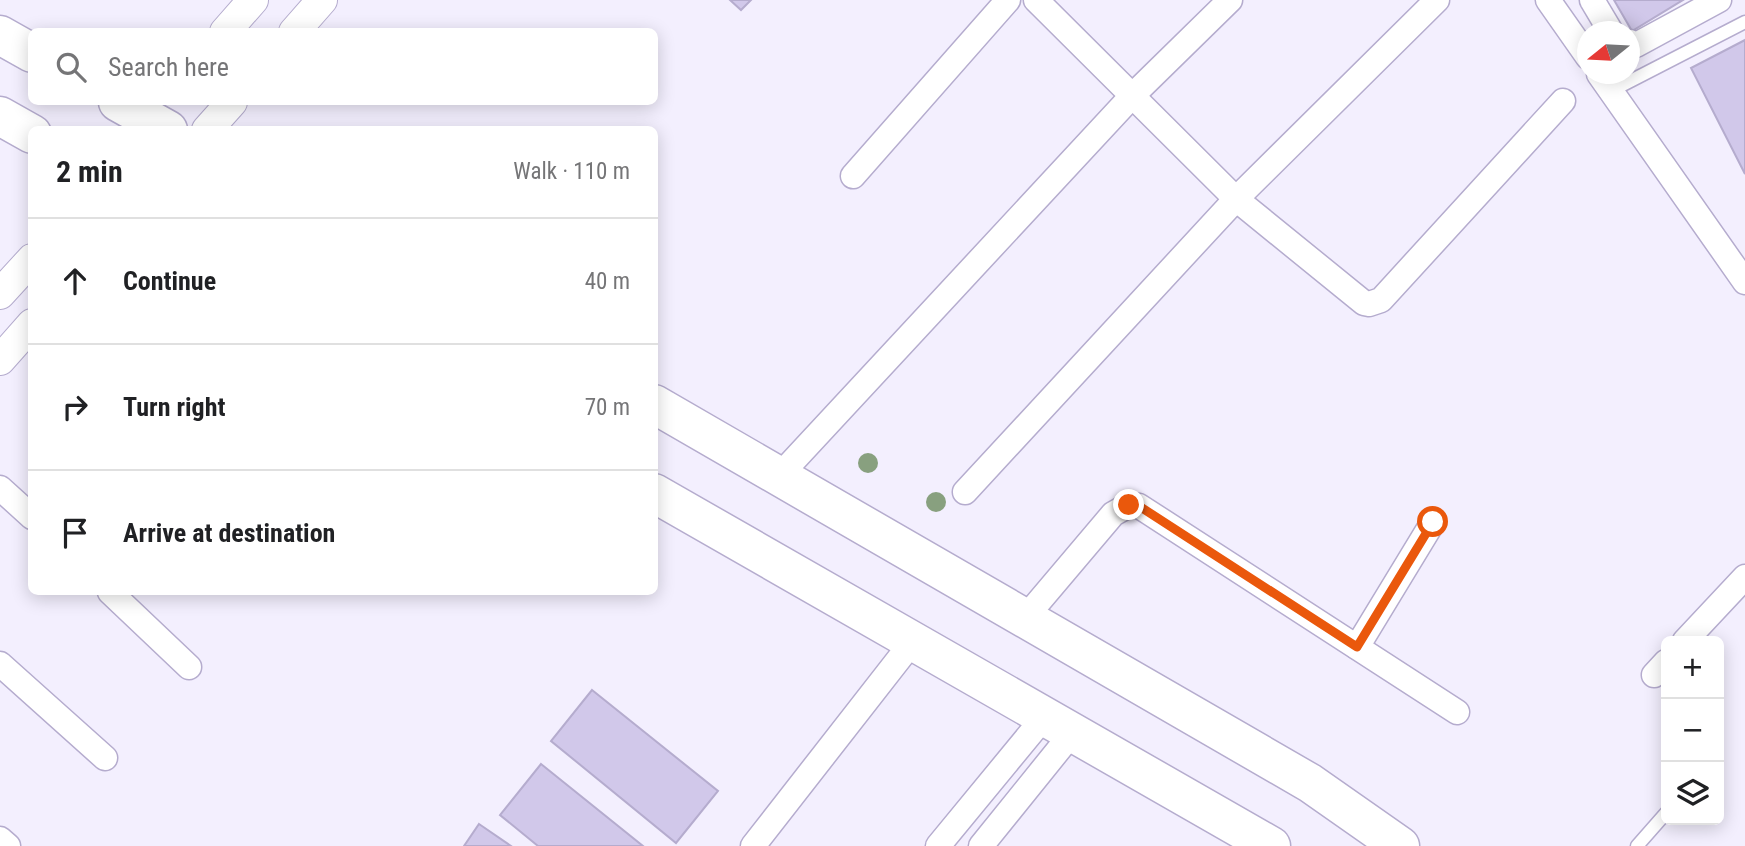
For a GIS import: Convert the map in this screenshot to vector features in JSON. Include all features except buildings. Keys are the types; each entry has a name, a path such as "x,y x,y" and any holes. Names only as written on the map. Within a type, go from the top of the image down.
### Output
{"main road":[{"path":"0,36 28,51"},
{"path":"0,116 28,132"},
{"path":"658,406 1310,783 1400,846"},
{"path":"658,495 1271,846"}],"street":[{"path":"228,28 253,0"},
{"path":"298,28 322,0"},
{"path":"853,176 1008,0"},
{"path":"1036,0 1236,199 1364,303 1376,303 1563,101"},
{"path":"780,475 1132,96 1230,0"},
{"path":"965,492 1236,199 1437,0"},
{"path":"1548,0 1577,42"},
{"path":"1592,0 1604,21"},
{"path":"1640,43 1719,0"},
{"path":"1606,84 1745,282"},
{"path":"211,126 229,105"},
{"path":"0,294 28,263"},
{"path":"0,360 28,333"},
{"path":"0,488 28,513"},
{"path":"1025,618 1119,508 1139,506 1457,712"},
{"path":"1357,647 1433,522"},
{"path":"1690,636 1745,577"},
{"path":"113,595 189,667"},
{"path":"753,846 913,641"},
{"path":"0,664 104,758"},
{"path":"938,846 1059,724"},
{"path":"981,846 1059,724"},
{"path":"0,839 8,846"}],"lane":[{"path":"1640,67 1745,22"},
{"path":"1637,846 1661,819"}],"route":[{"path":"1129,505 1139,506 1357,647 1433,522"}]}
